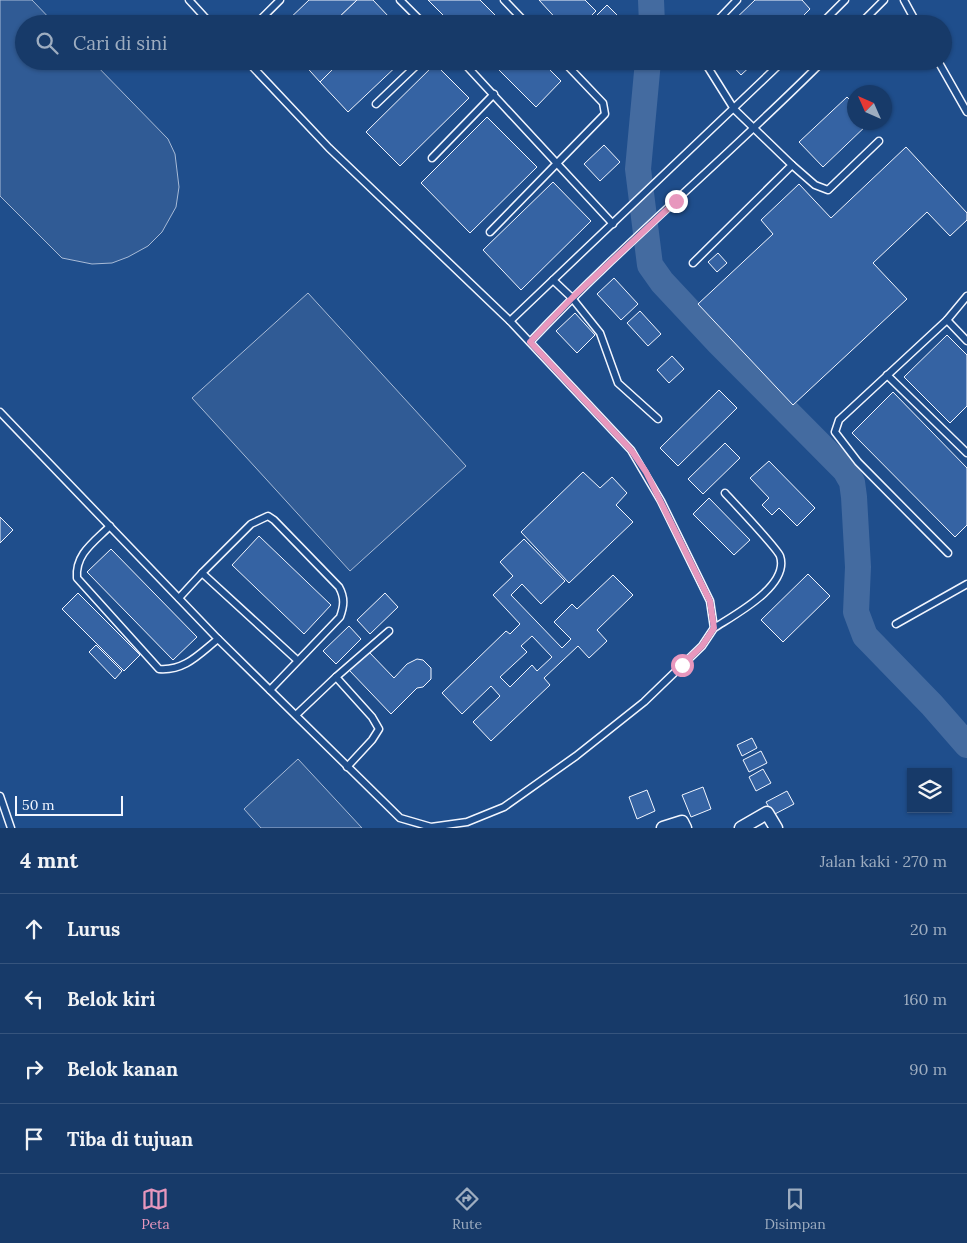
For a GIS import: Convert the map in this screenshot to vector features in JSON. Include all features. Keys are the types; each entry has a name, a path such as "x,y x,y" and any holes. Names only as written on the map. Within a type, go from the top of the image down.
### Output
{"street":[{"path":"742,828 767,813 776,828"},
{"path":"662,828 680,822 685,828"}],"lane":[{"path":"189,0 203,15"},
{"path":"265,15 280,0"},
{"path":"400,0 415,15"},
{"path":"504,0 518,15"},
{"path":"723,15 737,0"},
{"path":"830,15 845,0"},
{"path":"869,15 884,0"},
{"path":"904,0 912,15"},
{"path":"255,70 329,148 510,321 631,450 646,472 710,601 714,628"},
{"path":"376,104 412,70"},
{"path":"471,70 557,161 613,224"},
{"path":"490,232 557,161 603,118 605,110 603,104 571,70"},
{"path":"710,70 734,109 815,185 828,190 879,141"},
{"path":"510,321 774,70"},
{"path":"530,342 572,298 755,129 814,70"},
{"path":"943,70 967,112"},
{"path":"432,158 494,94"},
{"path":"693,263 792,165"},
{"path":"553,280 572,298 600,333 618,383 658,419"},
{"path":"948,552 858,462 835,432 839,420 947,320 967,296"},
{"path":"947,320 967,341"},
{"path":"887,375 967,453"},
{"path":"0,412 218,638 400,818 431,827 467,822 504,807 576,756 644,702 702,646 714,628 753,604 773,584 781,570 780,555 725,493"},
{"path":"180,598 251,524 268,516 274,520 339,587 344,596 344,606 340,617 270,690"},
{"path":"110,526 79,558 76,568 77,578 159,669 172,670 186,665 218,638"},
{"path":"202,573 297,660"},
{"path":"896,624 967,584"},
{"path":"296,715 336,676 389,631"},
{"path":"336,676 372,717 379,729 372,740 348,767"},
{"path":"0,796 11,828"}],"shaded area":[{"path":"0,0 32,0 46,15 15,15 15,70 101,70 168,139 175,154 179,187 176,207 162,232 148,246 112,263 92,264 62,258 0,196"},
{"path":"308,293 466,466 350,571 192,398"},
{"path":"298,759 362,828 261,828 244,809"}],"building":[{"path":"309,0 357,0 341,15 293,15"},
{"path":"357,0 373,0 387,15 341,15"},
{"path":"428,0 480,0 495,15 443,15"},
{"path":"539,0 585,0 596,11 592,15 553,15"},
{"path":"755,0 802,0 810,9 804,15 739,15"},
{"path":"607,5 617,15 597,15"},
{"path":"309,70 332,70 320,82"},
{"path":"332,70 392,70 348,112 320,82"},
{"path":"429,70 441,70 469,98 400,166 366,132"},
{"path":"499,70 550,70 561,81 536,107"},
{"path":"736,70 746,70 741,75"},
{"path":"847,97 847,130 862,130 823,167 799,142"},
{"path":"487,117 537,167 470,233 421,183"},
{"path":"604,145 620,162 600,181 584,164"},
{"path":"906,147 967,213 967,220 950,236 927,212 873,263 907,299 793,405 698,304 773,234 761,220 799,184 831,218"},
{"path":"553,182 591,221 521,290 483,250"},
{"path":"718,253 727,263 717,272 708,262"},
{"path":"614,278 638,304 621,320 597,294"},
{"path":"640,311 661,334 648,346 627,323"},
{"path":"575,313 595,335 577,353 556,331"},
{"path":"947,335 967,355 967,406 950,423 904,377"},
{"path":"672,356 684,369 669,383 657,370"},
{"path":"719,390 737,408 678,466 660,448"},
{"path":"893,392 967,468 967,525 955,537 852,433"},
{"path":"725,443 740,458 703,494 688,479"},
{"path":"769,461 815,508 797,526 779,508 772,515 762,505 769,498 750,478"},
{"path":"583,472 600,488 612,477 627,493 616,505 633,522 569,583 521,532"},
{"path":"709,498 750,540 734,555 693,514"},
{"path":"0,517 13,530 0,543"},
{"path":"259,536 331,605 304,634 232,565"},
{"path":"524,539 565,581 541,604 522,584 511,595 562,648 571,639 554,622 572,604 577,609 613,575 633,595 597,630 607,641 589,658 578,646 544,678 550,685 491,741 473,722 500,696 491,686 462,714 442,693 506,631 510,634 520,624 493,595 513,576 500,562","holes":["532,636 552,657 537,671 532,665 510,687 500,677 527,652 521,646"]},
{"path":"111,549 197,637 173,660 87,572"},
{"path":"808,574 830,596 783,642 761,620"},
{"path":"78,593 140,655 124,671 62,609"},
{"path":"385,593 398,607 370,634 357,620"},
{"path":"349,626 361,639 336,664 323,651"},
{"path":"96,645 122,671 115,679 89,652"},
{"path":"368,651 394,678 407,664 417,659 423,660 431,668 431,679 423,687 417,688 391,714 349,670"},
{"path":"752,738 757,748 742,756 737,745"},
{"path":"761,751 767,763 749,772 743,760"},
{"path":"763,769 771,783 756,791 749,777"},
{"path":"703,787 711,809 691,817 682,795"},
{"path":"647,790 655,811 637,819 629,797"},
{"path":"787,791 794,804 773,815 766,802"}],"waterway":[{"path":"651,0 652,15"},
{"path":"647,70 638,169 650,265 662,282 719,343 845,470 852,482 854,497 858,567 856,612 865,636 932,705 967,745"}],"route":[{"path":"676,201 572,298 530,342 631,450 662,501 710,601 714,628 702,646 682,665"}]}
